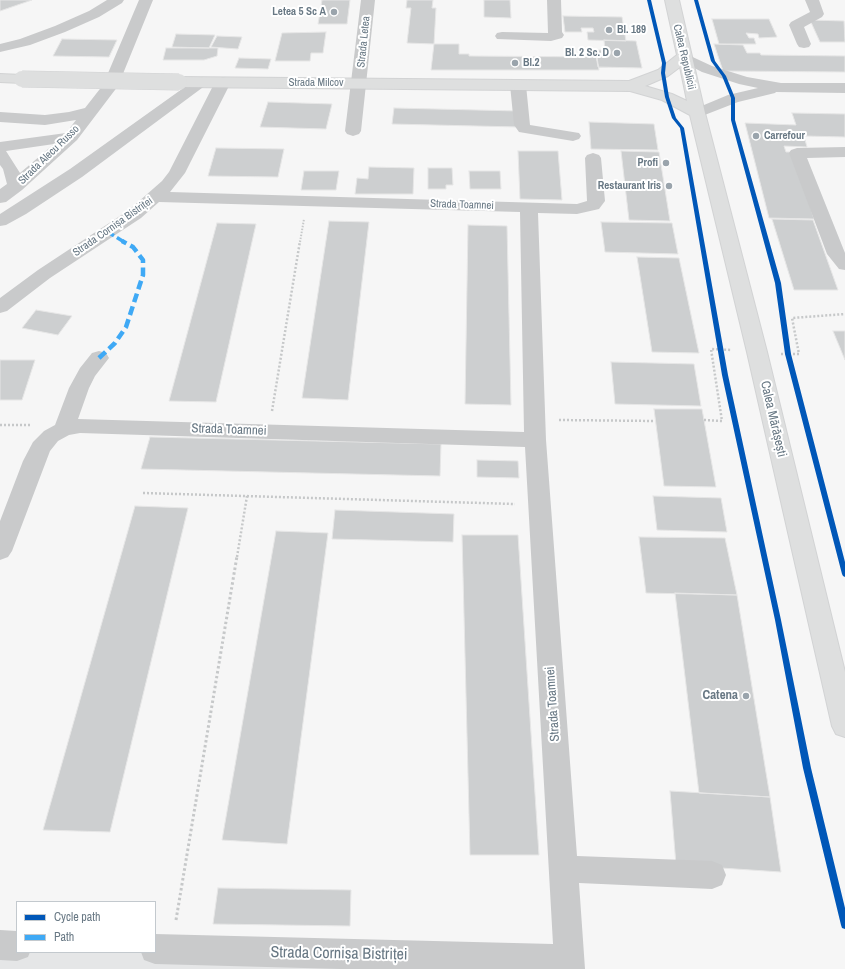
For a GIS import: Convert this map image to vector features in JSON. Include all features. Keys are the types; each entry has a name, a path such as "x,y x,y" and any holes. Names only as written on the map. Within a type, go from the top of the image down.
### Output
{"main road":[{"name":"Calea Republicii","path":"672,0 697,113"},
{"path":"631,86 663,73 684,57"},
{"name":"Strada Milcov","path":"0,78 179,82 631,86"},
{"path":"631,86 667,97 697,113"},
{"name":"Calea Mărășești","path":"697,113 757,352 845,726"}],"street":[{"path":"0,48 25,42 60,30 94,14 117,0"},
{"name":"Strada Alecu Russo","path":"0,198 16,186 71,137 92,111 110,86 146,0"},
{"name":"Strada Letea","path":"353,131 368,0"},
{"path":"502,36 551,37 557,35 555,32 554,0"},
{"path":"804,44 796,25 817,14 812,0"},
{"path":"684,57 724,76 781,88"},
{"name":"Strada Alecu Russo","path":"0,221 20,210 76,173 201,82"},
{"name":"Strada Cornișa Bistriței","path":"0,307 44,274 136,214 168,185 177,173 223,82"},
{"path":"518,85 522,125 525,129 573,136"},
{"path":"697,113 733,98 781,88 845,88"},
{"path":"0,117 45,120 70,117 92,111"},
{"path":"0,147 71,137"},
{"path":"845,152 797,152 836,254 845,265"},
{"path":"0,154 11,169 16,186"},
{"name":"Strada Toamnei","path":"156,197 577,209 593,205 596,201 593,158"},
{"name":"Strada Toamnei","path":"528,207 535,430 539,505 570,964"},
{"path":"64,429 79,388 87,373 99,358"},
{"name":"Strada Toamnei","path":"0,551 34,461 41,447 51,436 64,429 80,426 268,431 535,430"},
{"path":"564,869 712,875"},
{"path":"0,945 16,946"},
{"name":"Strada Cornișa Bistriței","path":"163,950 570,964"}],"path":[{"path":"268,431 307,201"},
{"path":"704,420 722,421 711,349 799,354 792,318 845,314"},
{"path":"719,342 722,360"},
{"path":"786,346 790,362"},
{"path":"535,430 655,421"},
{"path":"144,493 539,505"},
{"path":"163,950 246,496"}],"shaded area":[{"path":"0,945 16,952 16,953 156,952 398,969 0,969"}],"building":[{"path":"0,0 32,0 0,11"},
{"name":"Letea 5 Sc A","path":"322,0 350,0 347,24 318,24"},
{"path":"407,0 433,0 432,8 436,8 434,44 407,43 411,8 406,8"},
{"path":"484,0 510,0 511,18 484,17"},
{"name":"Bl. 189","path":"563,16 622,17 626,41 588,40 587,32 594,32 593,28 581,28 582,32 565,32"},
{"path":"712,19 769,19 777,37 759,38 758,34 746,33 749,38 754,38 756,44 719,44"},
{"path":"810,20 844,21 845,42 820,42"},
{"path":"326,32 323,53 311,53 310,61 275,61 282,33"},
{"path":"176,34 215,35 209,48 172,47"},
{"path":"217,36 242,37 238,49 211,47"},
{"path":"62,39 117,40 109,57 53,56"},
{"name":"Bl. 2 Sc. D","path":"604,40 636,41 642,68 598,67 595,50 605,50"},
{"name":"Bl.2","path":"434,44 459,44 459,54 469,54 469,56 597,57 599,70 431,70"},
{"path":"714,44 743,45 747,53 760,53 761,55 845,56 845,72 723,71"},
{"path":"166,48 218,48 217,56 204,60 163,60"},
{"path":"239,58 271,59 268,69 235,68"},
{"path":"268,102 332,104 326,129 260,127"},
{"path":"394,108 518,111 519,127 392,124"},
{"path":"792,113 845,114 845,137 804,136 807,147 784,146 786,152 794,152 814,219 769,218 745,123 796,125"},
{"path":"589,122 654,124 658,150 591,149"},
{"path":"216,148 284,149 278,177 208,176"},
{"path":"518,151 558,151 562,200 520,199"},
{"path":"621,151 659,152 670,221 629,220"},
{"path":"369,167 414,168 413,194 355,194 357,178 368,179"},
{"path":"428,168 452,168 453,185 446,185 446,189 428,189"},
{"path":"304,171 339,171 336,190 301,190"},
{"path":"469,171 500,171 501,189 470,189"},
{"path":"772,219 813,220 838,290 794,290"},
{"path":"329,221 369,222 348,400 302,398"},
{"path":"601,222 672,223 678,254 605,252"},
{"path":"217,223 256,224 216,402 169,401"},
{"path":"468,225 507,226 511,405 465,404"},
{"path":"637,257 679,258 699,353 652,352"},
{"path":"36,310 72,316 58,335 22,328"},
{"path":"833,331 845,331 845,360"},
{"path":"0,360 35,360 22,400 0,400"},
{"path":"611,362 694,364 701,406 615,404"},
{"path":"654,409 702,409 716,487 664,486"},
{"path":"150,437 441,444 440,476 141,469"},
{"path":"477,460 518,461 519,478 477,477"},
{"path":"653,496 721,498 727,532 657,530"},
{"path":"135,506 188,508 110,832 43,830"},
{"path":"335,510 454,514 453,542 332,539"},
{"path":"276,531 328,533 287,844 222,840"},
{"path":"462,535 518,535 539,855 470,855"},
{"path":"639,537 725,538 737,595 646,593"},
{"path":"675,593 737,595 770,797 699,793"},
{"path":"670,791 770,797 781,872 676,865"},
{"path":"218,888 351,890 350,926 213,924"}],"marked path":[{"path":"99,358 115,343 126,327 143,275 143,260 133,247 108,232"}],"cycle path":[{"path":"649,0 664,63 663,73 667,97 674,118 682,128 725,375 778,620 807,768 845,925"},
{"path":"696,0 713,61 724,76 733,98 733,120 778,283 788,354 845,574"}],"place":[{"name":"Letea 5 Sc A","path":"334,12"},
{"name":"Bl. 189","path":"609,30"},
{"name":"Bl. 2 Sc. D","path":"617,53"},
{"name":"Bl.2","path":"515,63"},
{"name":"Carrefour","path":"756,136"},
{"name":"Profi","path":"666,163"},
{"name":"Restaurant Iris","path":"669,186"},
{"name":"Catena","path":"746,696"}]}
